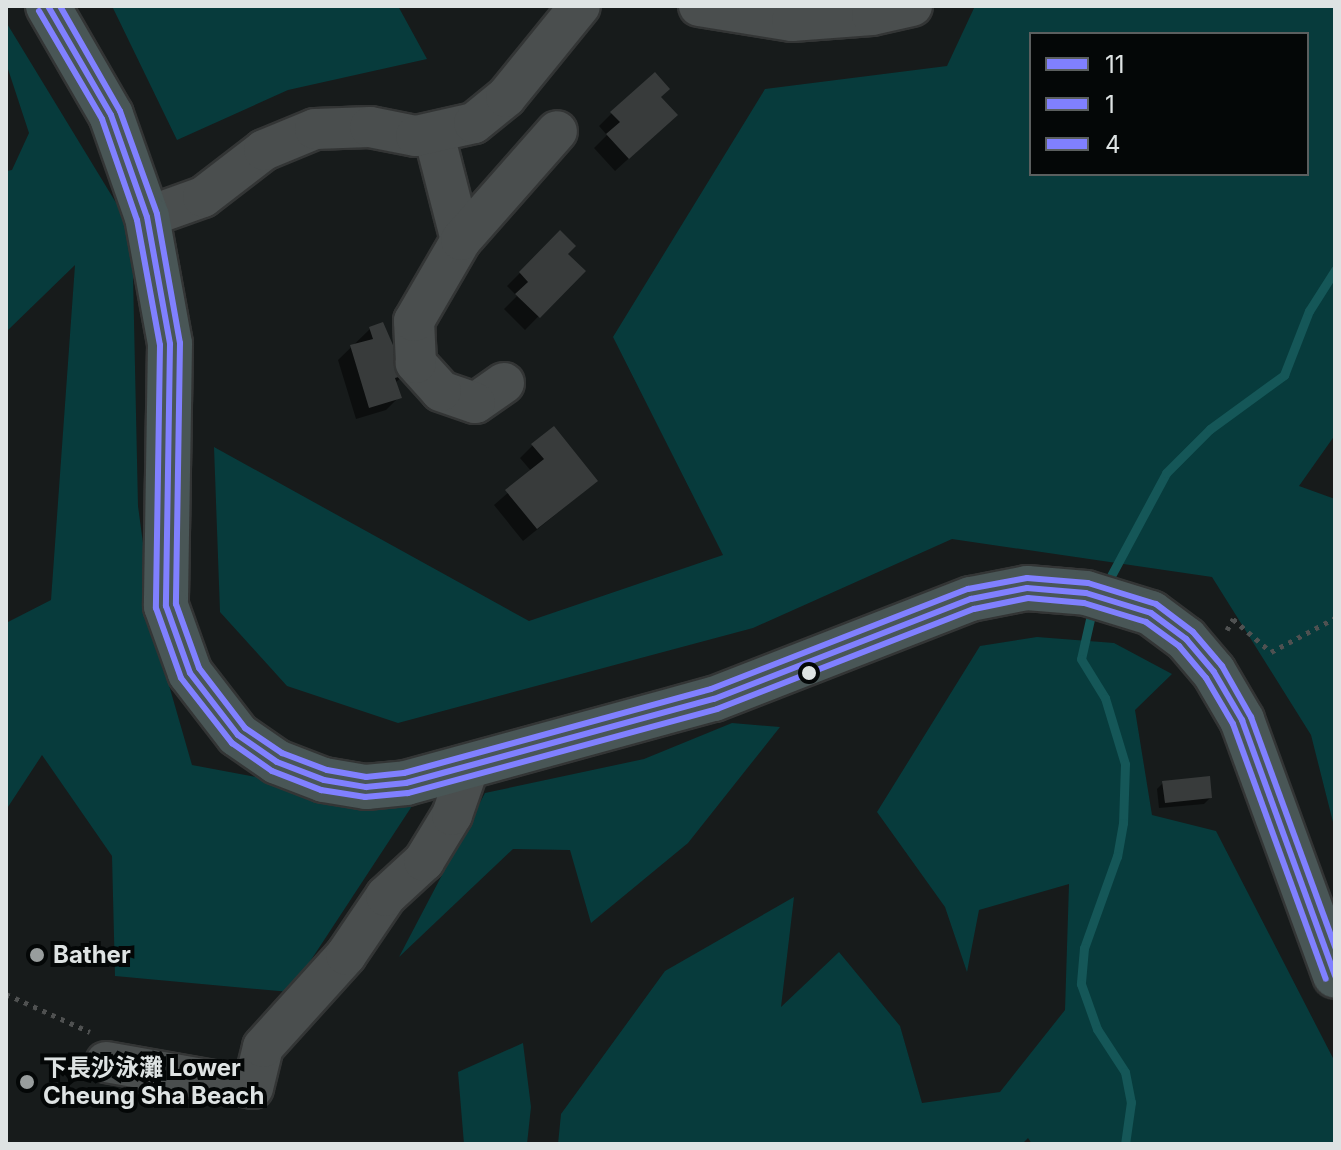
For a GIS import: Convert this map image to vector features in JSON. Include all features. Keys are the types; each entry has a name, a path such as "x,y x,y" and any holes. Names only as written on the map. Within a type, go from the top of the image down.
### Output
{"main road":[{"path":"48,6 111,115 147,217 170,344 166,606 190,673 238,735 298,772 366,787 468,769 714,699 971,599 1027,588 1106,598 1151,613 1186,639 1214,672 1242,720 1335,976"}],"street":[{"path":"147,217 203,197 264,150 315,129 370,127 434,135 455,131 491,111 580,6"},
{"path":"699,6 792,21 872,15 912,6"},
{"path":"504,383 475,403 441,391 416,363 414,321 461,240 557,131"},
{"path":"434,135 461,240"},
{"path":"106,1062 253,1088 263,1047 346,955 386,896 424,861 452,815 468,769"}],"path":[{"path":"1214,622 1226,632 1233,619 1271,652 1335,618"},
{"path":"6,994 93,1034 111,1047 106,1062"}],"shaded area":[{"path":"112,6 398,6 427,59 288,90 177,140"},
{"path":"975,6 1335,6 1335,435 1299,486 1335,499 1335,830 1311,735 1212,577 952,539 753,628 398,723 287,686 220,612 214,447 529,621 723,555 613,337 765,89 947,66"},
{"path":"6,22 132,229 138,506 156,640 192,765 412,806 290,992 115,976 112,856 42,755 6,810 6,623 51,600 75,265 6,332 6,171 12,170 29,133 6,63"},
{"path":"1037,637 1114,643 1172,674 1135,710 1152,815 1216,831 1335,1062 1335,1144 1032,1144 1028,1138 1022,1144 558,1144 561,1114 665,971 794,897 781,1007 839,952 900,1026 922,1103 1000,1092 1065,1010 1069,884 979,910 967,972 945,907 877,812 980,646"},
{"path":"732,723 780,727 688,843 591,923 570,850 513,849 399,957 485,793 644,759"},
{"path":"523,1043 531,1107 527,1144 464,1144 458,1072"}],"building":[{"path":"655,72 670,89 661,97 678,115 629,159 606,134 620,122 610,112"},
{"path":"560,230 576,246 568,254 586,271 540,318 515,294 528,282 519,272"},
{"path":"383,322 406,375 395,378 402,398 369,408 350,345 373,339 369,327"},
{"path":"554,426 598,481 537,529 505,490 544,459 531,444"},
{"path":"1210,776 1212,798 1165,803 1162,781"}],"waterway":[{"path":"1105,587 1166,473 1210,429 1284,375 1309,311 1335,270"},
{"path":"1093,606 1081,659 1105,698 1125,764 1123,823 1117,856 1084,948 1081,984 1097,1029 1125,1072 1131,1102 1125,1144"}],"transit line":[{"name":"11","path":"48,6 111,115 147,217 170,344 166,606 190,673 238,735 277,762 324,780 366,787 406,783 714,699 971,599 1027,588 1086,593 1151,613 1186,639 1214,672 1242,720 1335,976"},
{"name":"4","path":"60,6 120,111 157,214 180,343 176,604 199,668 245,728 282,753 327,770 366,777 404,773 711,689 968,589 1027,578 1088,583 1156,604 1193,632 1222,666 1251,717 1335,947"},
{"name":"1","path":"39,11 102,119 137,220 160,345 156,608 181,678 232,743 272,771 321,790 365,797 408,793 717,709 974,609 1028,598 1084,603 1146,622 1179,646 1206,678 1233,724 1326,979"}],"place":[{"name":"Bather","path":"37,955"},
{"name":"下長沙泳灘 Lower Cheung Sha Beach","path":"27,1082"}]}
